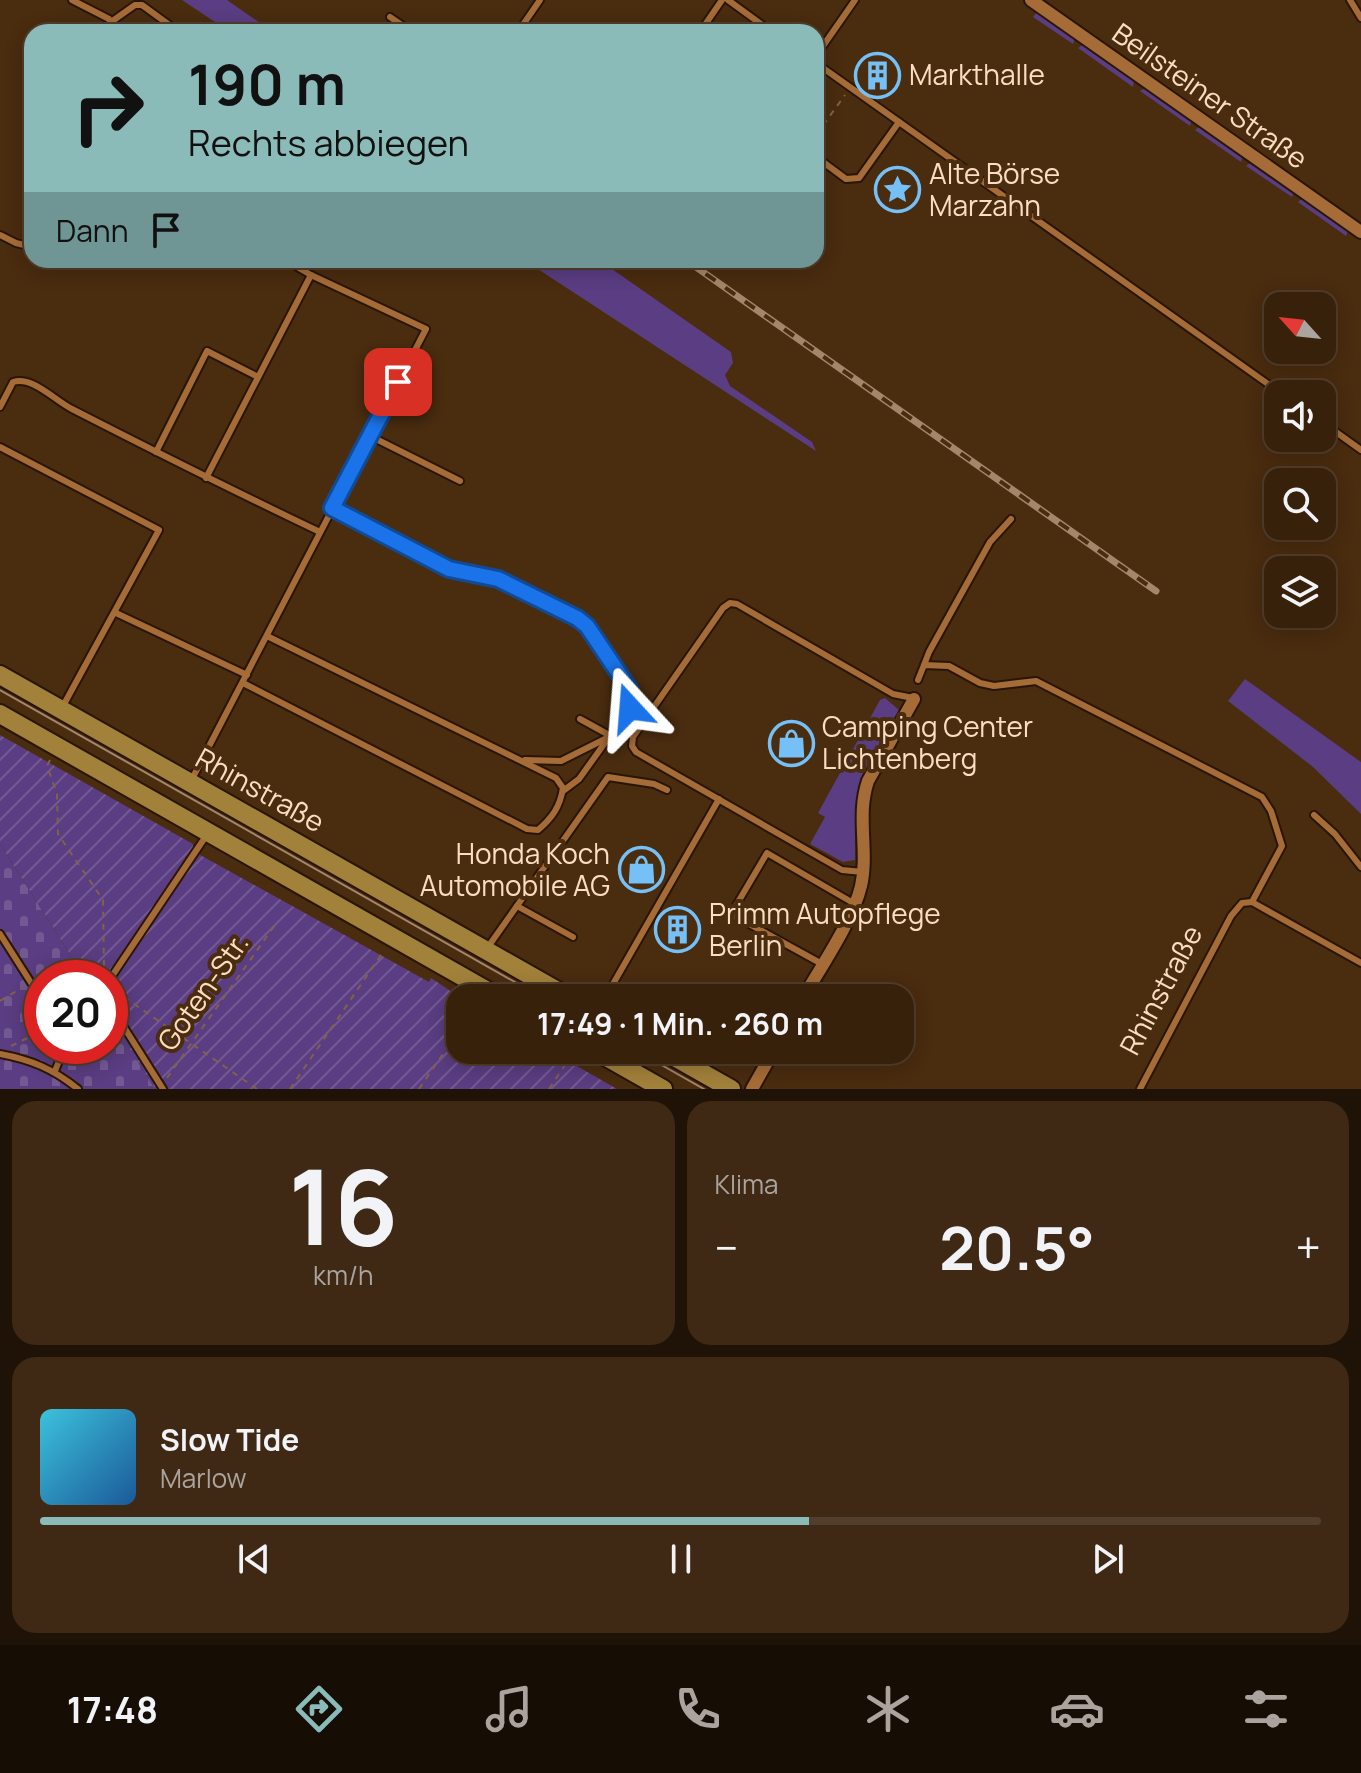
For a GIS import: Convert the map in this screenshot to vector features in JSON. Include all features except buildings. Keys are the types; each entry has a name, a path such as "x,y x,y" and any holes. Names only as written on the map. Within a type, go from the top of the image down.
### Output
{"main road":[{"name":"Rhinstraße","path":"0,675 545,984"},
{"path":"0,714 475,984 489,952"},
{"path":"619,1064 663,1089"},
{"path":"687,1064 731,1089"}],"street":[{"name":"Beilsteiner Straße","path":"1031,0 1361,232"},
{"path":"811,984 855,904 863,872 860,815 863,794 914,699"},
{"path":"752,1089 766,1064"}],"lane":[{"path":"72,0 111,22 135,5 142,5 168,24"},
{"path":"524,24 540,0"},
{"path":"706,24 725,0 760,24"},
{"path":"824,45 855,0"},
{"path":"1350,0 1361,18"},
{"path":"390,17 400,24"},
{"path":"824,69 1264,381"},
{"path":"824,163 846,179 859,178 899,122"},
{"path":"0,235 24,245"},
{"path":"191,783 426,329 299,268"},
{"path":"206,478 311,275"},
{"path":"156,452 207,351 258,377"},
{"path":"0,407 13,382 28,381 60,403 320,532"},
{"path":"1336,432 1361,450"},
{"path":"370,436 460,481"},
{"path":"0,447 159,530 61,709"},
{"path":"332,508 449,569 498,579 577,618 587,626 630,690 630,708 579,779 563,791"},
{"path":"918,680 990,542 1011,519"},
{"path":"863,872 842,870 636,752 632,746 633,737 723,608 730,603 737,604 893,694 914,699"},
{"path":"116,613 247,675"},
{"path":"243,683 527,829 538,830 551,819 561,801 563,791 556,778 267,636"},
{"path":"924,665 949,666 980,683 994,686 1036,681 1262,797 1271,811 1282,846 1252,902 1361,963"},
{"path":"580,719 611,736"},
{"path":"521,761 561,761 611,736"},
{"path":"489,952 517,906 608,777 654,784 667,790"},
{"path":"613,984 719,799"},
{"path":"1314,815 1335,834 1361,867"},
{"path":"122,960 197,853 208,832"},
{"path":"822,964 731,914 767,853 855,904"},
{"name":"Rhinstraße","path":"1140,1089 1231,916 1242,903 1252,902"},
{"path":"517,906 573,937"},
{"path":"0,934 24,971"},
{"path":"128,1034 161,1086"},
{"path":"0,1053 27,1059 55,1071 78,1089"},
{"path":"55,1071 58,1064"}],"path":[{"path":"824,124 850,87"},
{"path":"50,760 47,766 57,794 58,834 103,900 103,960"},
{"name":"Goten-Str.","path":"161,1086 277,922"},
{"path":"290,1089 384,951"},
{"path":"0,1001 24,986"},
{"path":"128,1000 257,1089"},
{"path":"0,1053 24,1040"},
{"path":"419,1089 446,1049"},
{"path":"549,1089 566,1064"}],"green space":[{"path":"182,0 227,0 262,24 218,24"},
{"path":"1037,12 1075,38 1073,44 1033,17"},
{"path":"1084,44 1134,79 1133,87 1078,48"},
{"path":"1145,88 1192,120 1190,126 1140,91"},
{"path":"1200,126 1243,155 1241,162 1195,130"},
{"path":"1251,162 1294,191 1292,197 1246,166"},
{"path":"1303,198 1348,230 1346,236 1298,202"},
{"path":"536,268 610,268 731,352 733,363 725,375 730,386 812,442 816,451"},
{"path":"1245,679 1361,762 1361,814 1313,767 1228,701"},
{"path":"885,698 899,710 859,785 855,809 855,860 843,862 810,844 825,817 818,813 880,700"},
{"path":"0,735 193,844 193,851 429,982 431,978 446,988 446,1064 573,1064 617,1089 155,1089 128,1046 128,960 74,960 0,844"},
{"path":"0,844 74,960 24,960 24,1064 128,1064 128,1046 155,1089 0,1089"}],"tram line":[{"path":"0,690 518,984"},
{"path":"660,1064 704,1089"}],"railway":[{"path":"697,268 1156,591"}],"place":[{"name":"Markthalle","path":"878,75"},
{"name":"Alte Börse Marzahn","path":"898,190"},
{"name":"Camping Center Lichtenberg","path":"791,743"},
{"name":"Honda Koch Automobile AG","path":"641,870"},
{"name":"Primm Autopflege Berlin","path":"678,930"}],"route":[{"path":"398,382 332,508 449,569 498,579 577,618 587,626 630,690 630,708"}]}
